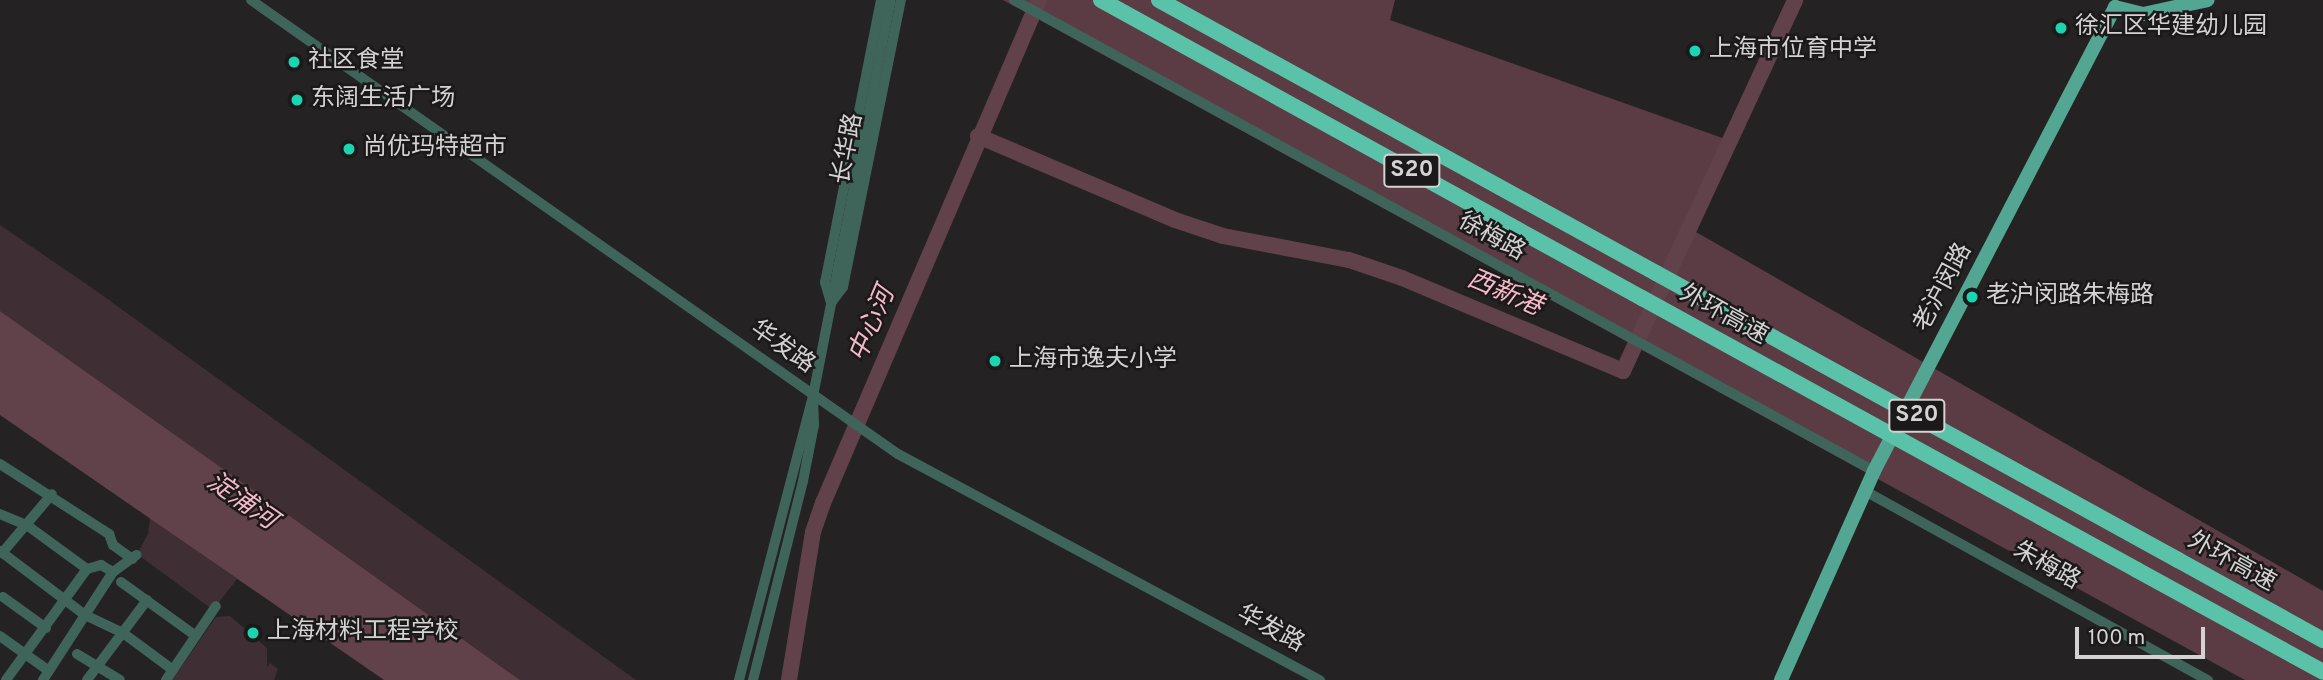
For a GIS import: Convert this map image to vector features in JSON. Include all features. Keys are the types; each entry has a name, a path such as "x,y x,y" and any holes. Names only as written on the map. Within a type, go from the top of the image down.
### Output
{"highway":[{"name":"外环高速","path":"1101,0 2323,672"},
{"name":"外环高速","path":"1160,0 2323,640"}],"main road":[{"name":"老沪闵路","path":"1782,680 1874,471 2117,4 2143,14 2208,0"}],"street":[{"name":"华发路","path":"251,0 875,439 955,488 1320,680"},
{"name":"长华路","path":"831,303 825,282 881,0"},
{"name":"长华路","path":"739,680 813,396 891,0"},
{"name":"长华路","path":"831,303 843,286 901,0"},
{"name":"徐梅路","path":"1014,0 1874,471"},
{"name":"长华路","path":"753,680 809,455 814,425 813,396"},
{"path":"0,464 36,490 51,494 109,534 113,545 135,556 113,572 46,675 26,654 0,636"},
{"name":"朱梅路","path":"1865,491 2208,680"},
{"path":"51,494 28,526 1,552 85,615 123,633 173,670"},
{"path":"0,514 28,526 87,569"},
{"path":"6,680 87,569 101,565 113,572"},
{"path":"121,582 196,636"},
{"path":"3,597 46,628"},
{"path":"87,680 147,600"},
{"path":"166,680 215,606"},
{"name":"长华路","path":"746,680 750,646"},
{"path":"77,654 99,663 120,680"}],"shaded area":[{"path":"1003,0 1395,0 1390,20 1728,140 1696,232 2323,591 2323,680 2245,680"},
{"path":"0,225 95,290 636,680 520,680 0,311"},
{"path":"150,518 237,579 213,610 137,554 148,534"},
{"path":"230,616 267,648 267,667 270,663 278,669 274,680 172,680 216,617"}],"water":[{"name":"淀浦河","path":"0,311 520,680 384,680 0,415"}],"waterway":[{"name":"中心河","path":"789,680 813,532 823,503 1039,0"},
{"name":"西新港","path":"978,136 1175,220 1223,236 1349,260 1402,278 1623,371 1795,0"}],"place":[{"name":"徐汇区华建幼儿园","path":"2061,28"},
{"name":"上海市位育中学","path":"1695,51"},
{"name":"社区食堂","path":"294,62"},
{"name":"东阔生活广场","path":"297,100"},
{"name":"尚优玛特超市","path":"349,149"},
{"name":"老沪闵路朱梅路","path":"1972,297"},
{"name":"上海市逸夫小学","path":"995,361"},
{"name":"上海材料工程学校","path":"253,633"}]}
